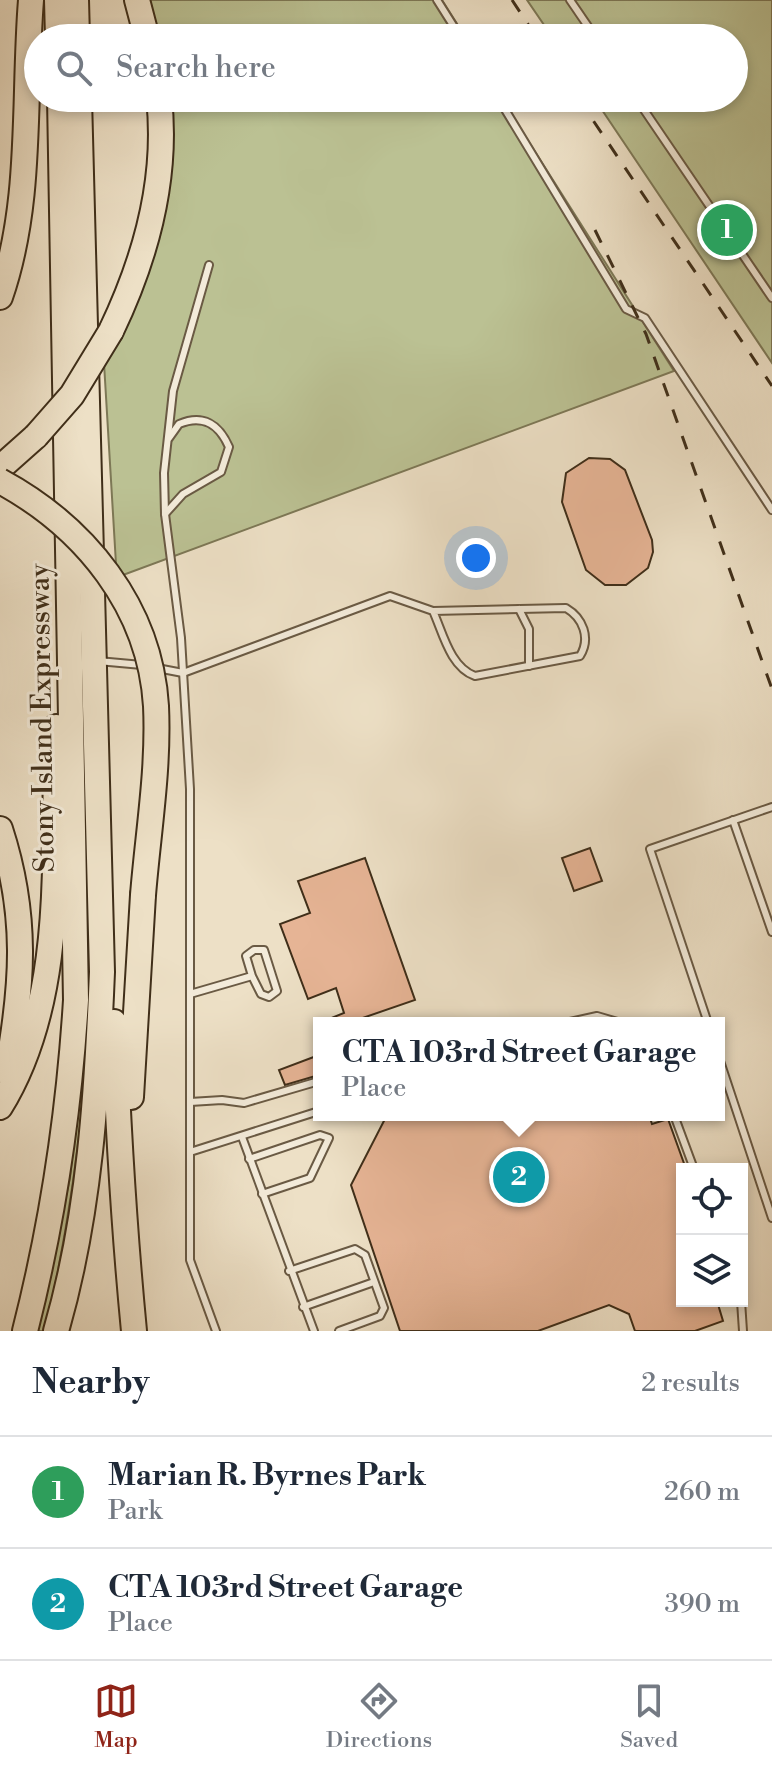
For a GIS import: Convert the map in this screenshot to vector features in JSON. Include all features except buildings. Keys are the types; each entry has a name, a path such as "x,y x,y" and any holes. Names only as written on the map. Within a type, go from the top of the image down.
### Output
{"highway":[{"path":"30,24 31,0"},
{"path":"57,0 58,24"},
{"path":"76,0 77,24"},
{"path":"137,0 143,24"},
{"path":"0,297 18,239 26,112"},
{"name":"Stony Island Expressway","path":"56,1331 76,1248 95,1113 102,972 94,661 72,216 61,112"},
{"name":"Stony Island Expressway","path":"25,1331 55,1199 71,1082 76,913 68,602 72,216 78,112"},
{"path":"0,468 36,436 72,395 111,331 133,285 154,207 159,174 159,112"},
{"path":"0,481 25,495 81,539 120,592 137,624 147,656 156,729 125,1199 132,1331"},
{"path":"0,1106 23,1063 45,971 51,917 58,644 68,602"},
{"path":"98,808 109,858 119,1170 125,1199"},
{"path":"0,829 16,889 22,945 19,1005 0,1106"}],"lane":[{"path":"437,0 452,24"},
{"path":"570,0 586,24"},
{"path":"506,112 626,309 645,318 772,510"},
{"path":"646,112 772,298"},
{"path":"209,265 173,391 167,440 165,514 183,673 190,789 190,1260 216,1331"},
{"path":"165,514 183,494 221,472 229,447 214,424 201,419 179,424 167,440"},
{"path":"94,661 134,663 183,673 390,596 433,611 566,608 577,614 583,624 584,650 580,656 475,676 465,672 455,661 433,611"},
{"path":"519,609 529,629 529,666"},
{"path":"706,1017 650,849 772,807"},
{"path":"733,820 772,932"},
{"path":"254,950 264,950 277,991 269,997 261,994 252,976 246,956 254,950"},
{"path":"190,994 252,976"},
{"path":"725,1076 772,1218"},
{"path":"190,1102 222,1100 244,1103 313,1083"},
{"path":"190,1152 313,1113"},
{"path":"676,1121 692,1163"},
{"path":"249,1159 320,1135 329,1138 310,1178 262,1194"},
{"path":"242,1137 289,1271 314,1331"},
{"path":"289,1271 355,1249 365,1255 384,1308 380,1316 339,1331"},
{"path":"303,1307 374,1282"},
{"path":"741,1307 743,1331"}],"green space":[{"path":"150,0 442,0 457,24 156,24"},
{"path":"527,0 772,0 772,363 603,112 748,112 748,24 543,24"},
{"path":"170,112 510,112 674,371 123,575 116,564 104,363 125,329 153,257 168,191"},
{"path":"85,1035 89,1040 67,1222 45,1331 36,1331 70,1178"}],"railway":[{"path":"512,0 528,24"},
{"path":"587,112 772,386"},
{"path":"595,230 646,334 772,689"}],"place":[{"name":"Marian R. Byrnes Park","path":"727,230"},
{"name":"CTA 103rd Street Garage","path":"519,1177"}]}
